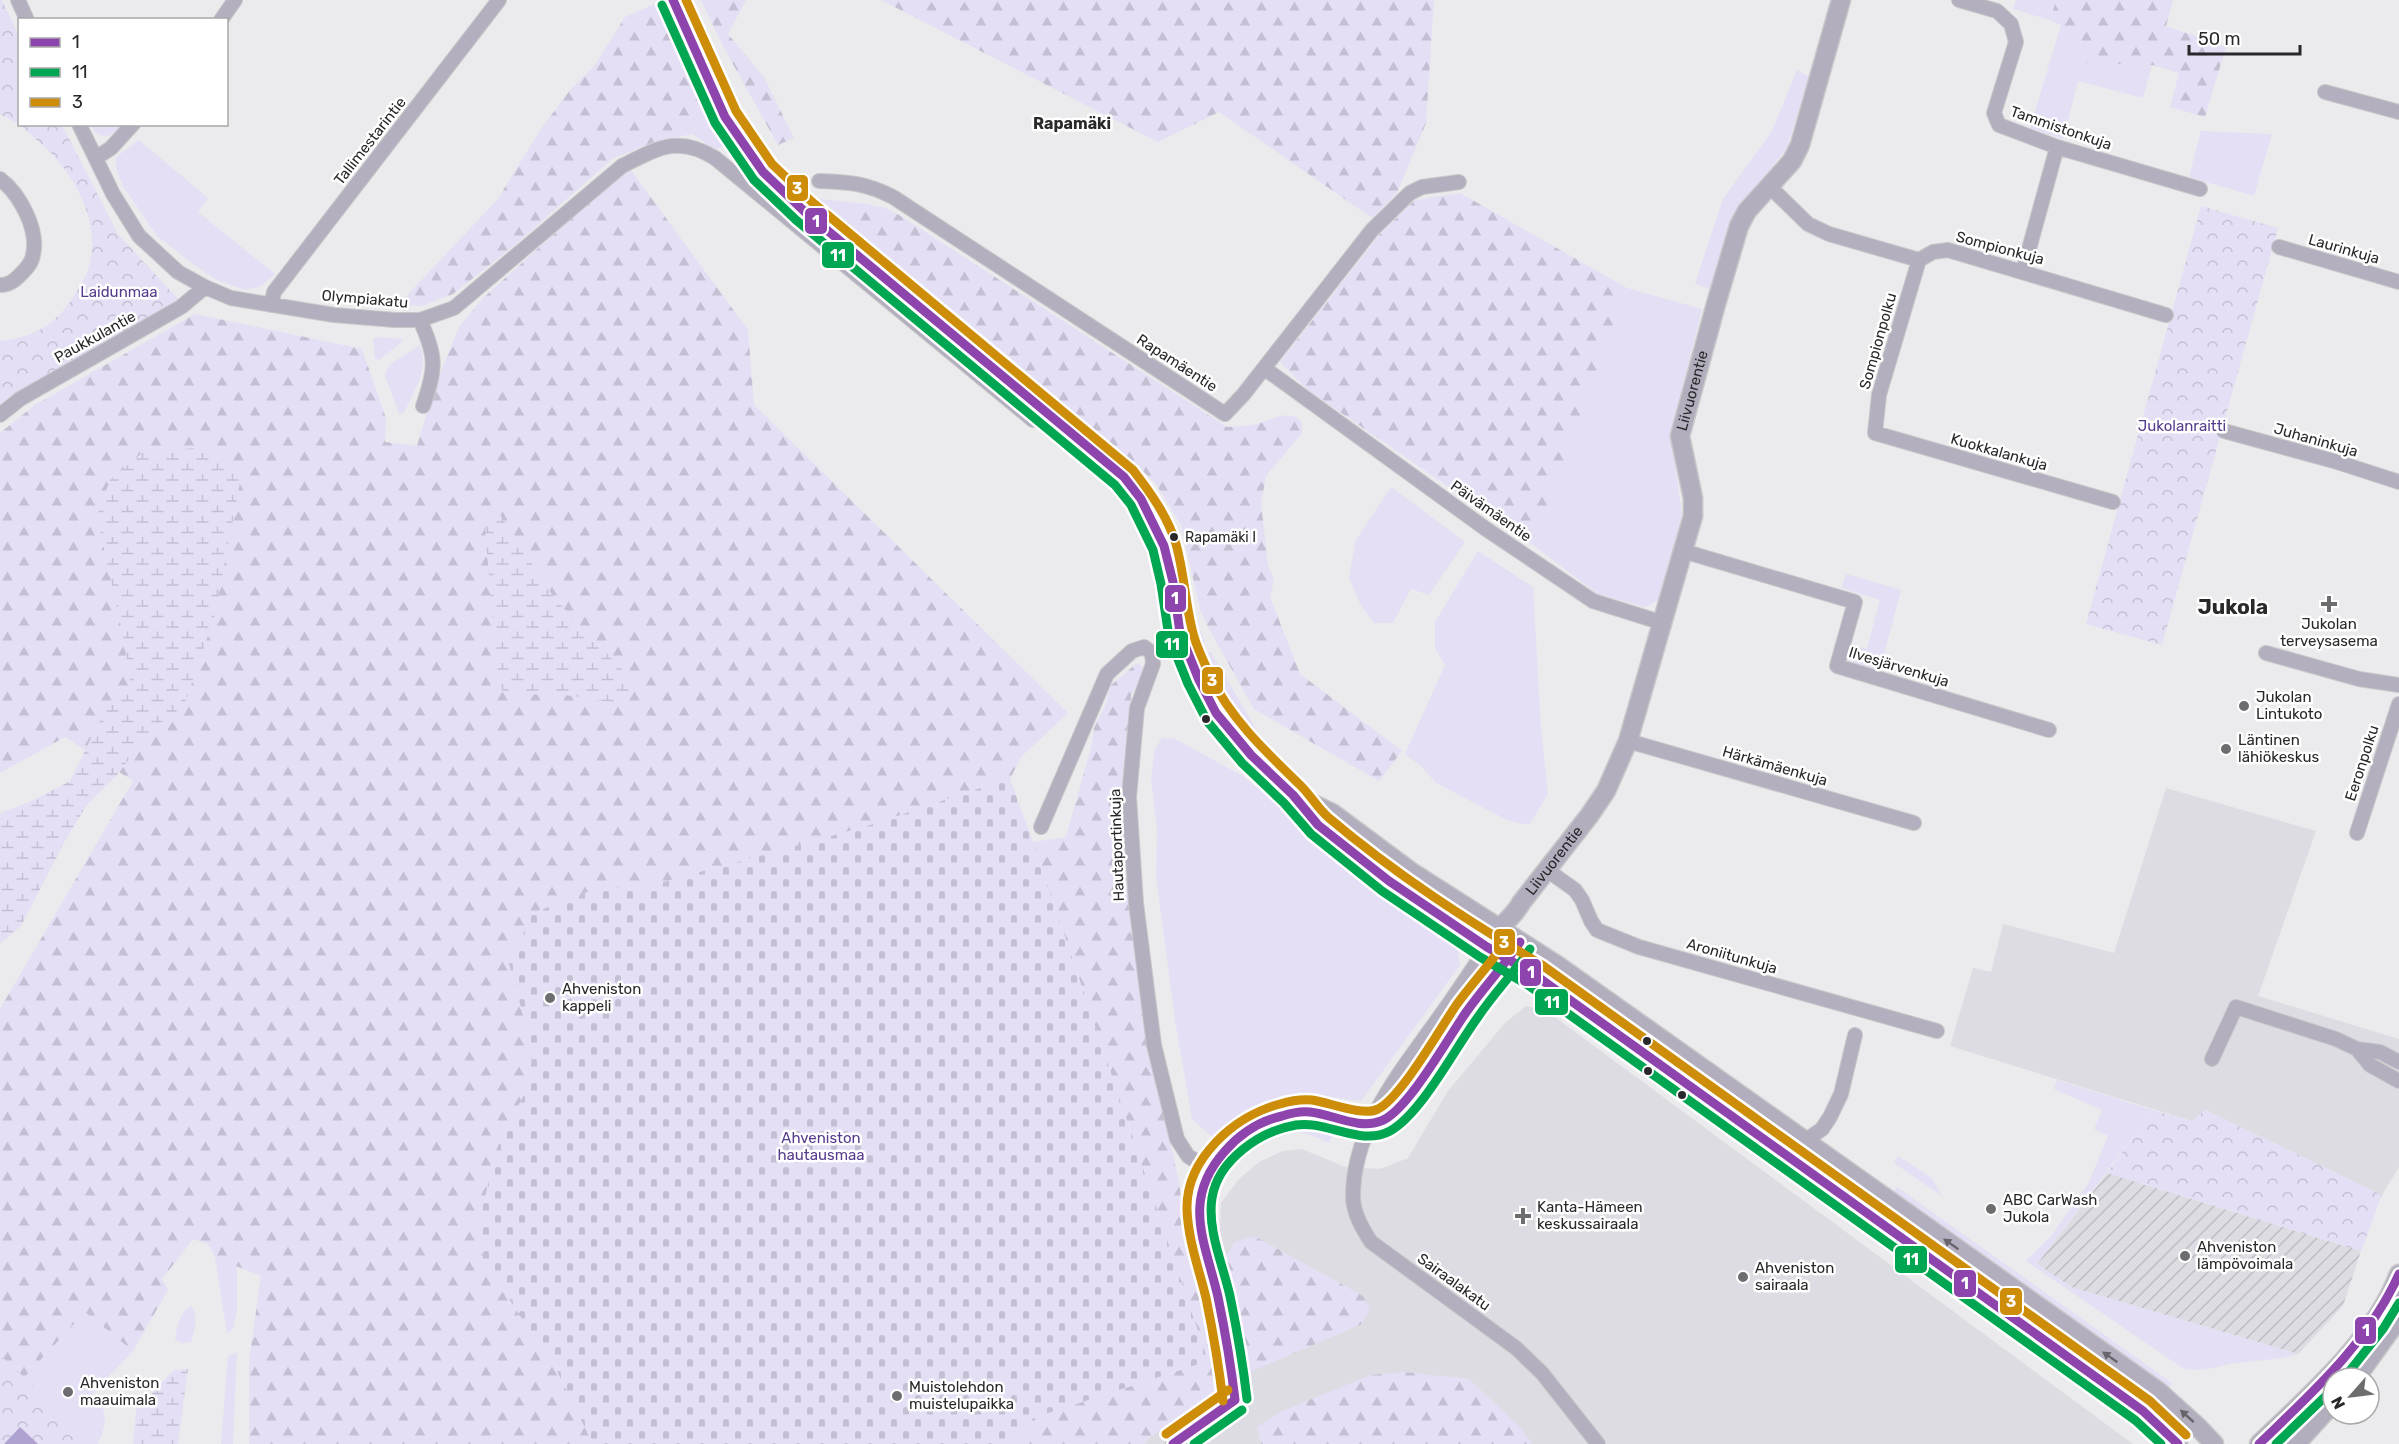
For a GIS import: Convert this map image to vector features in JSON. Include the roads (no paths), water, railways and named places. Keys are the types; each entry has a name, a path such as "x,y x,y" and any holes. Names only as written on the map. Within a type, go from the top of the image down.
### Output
{"main road":[{"path":"673,0 725,117 764,171 804,211 1124,477 1149,514 1164,546 1173,582 1180,633 1199,680 1216,712 1251,755 1293,795 1318,825 1389,881 1488,947 1535,975 2143,1411 2178,1444"},
{"name":"Liivuorentie","path":"1499,928 1516,914 1589,816 1606,790 1628,741 1694,507 1681,444 1681,427 1739,226 1747,211 1792,161 1800,145 1842,0"},
{"path":"1293,795 1332,813 1410,871 1557,965 2158,1391 2214,1444"},
{"path":"1509,960 1520,942 1516,914"},
{"path":"1488,947 1499,928"},
{"path":"2259,1444 2392,1308 2397,1284"},
{"path":"2365,1366 2399,1318"},
{"path":"2296,1444 2321,1416"}],"street":[{"path":"18,0 26,18"},
{"path":"222,18 235,0"},
{"name":"Tallimestarintie","path":"271,305 274,292 499,0"},
{"name":"Tammistonkuja","path":"1959,0 1996,11 2011,24 2016,42 1994,113 1999,125 2057,147 2200,189"},
{"path":"2325,92 2399,112"},
{"name":"Olympiakatu","path":"80,126 113,194 139,236 178,272 231,298 375,319 420,320 454,308 622,166 652,151 678,145 696,147 715,158 1033,420"},
{"path":"96,159 111,148 131,126"},
{"path":"2023,271 2057,147"},
{"path":"0,179 21,205 34,242 33,256 23,272 9,284 0,285"},
{"name":"Rapamäentie","path":"819,181 867,184 893,197 1225,414 1372,230 1410,193 1422,187 1459,182"},
{"path":"1770,187 1808,224 1829,234 1919,260"},
{"name":"Laurinkuja","path":"2279,247 2399,282"},
{"name":"Sompionkuja","path":"1919,260 1933,252 1948,250 2166,315"},
{"name":"Sompionpolku","path":"1875,433 1879,395 1919,260"},
{"name":"Paukkulantie","path":"0,415 36,390 181,307 205,287"},
{"path":"420,320 434,364 433,376 423,406"},
{"name":"Päivämäentie","path":"1264,368 1486,529 1593,601 1663,622"},
{"name":"Juhaninkuja","path":"2224,431 2334,461 2399,482"},
{"name":"Kuokkalankuja","path":"1875,433 2113,502"},
{"name":"Ilvesjärvenkuja","path":"1683,550 1855,602 1837,666 2049,730"},
{"name":"Hautaportinkuja","path":"1041,827 1107,675 1132,651 1144,646 1148,648 1152,653 1153,664 1137,708 1129,797 1136,903 1154,1045 1177,1139 1188,1156 1210,1170"},
{"path":"2266,653 2359,680 2399,685"},
{"name":"Eeronpolku","path":"2357,833 2399,704"},
{"name":"Härkämäenkuja","path":"1628,741 1914,823"},
{"name":"Aroniitunkuja","path":"1547,870 1575,890 1598,930 1639,946 1937,1031"},
{"name":"Sairaalakatu","path":"1488,947 1394,1081 1368,1125 1358,1160 1353,1197 1358,1222 1371,1242 1516,1348 1549,1381 1598,1444"},
{"path":"1173,1444 1235,1400 1228,1345 1201,1216 1200,1193 1210,1170 1247,1131 1272,1119 1306,1112 1368,1125 1384,1121 1398,1108 1476,999 1509,960"},
{"path":"2212,1059 2236,1007 2336,1039 2356,1049 2380,1052 2399,1062"},
{"path":"1791,1160 1805,1141 1822,1129 1830,1117 1841,1094 1855,1035"},
{"path":"2356,1049 2370,1065 2399,1081"}],"place":[{"name":"Rapamäki I","path":"1174,537"},
{"name":"Jukolan terveysasema","path":"2329,604"},
{"name":"Jukolan Lintukoto","path":"2244,706"},
{"name":"Läntinen lähiökeskus","path":"2226,749"},
{"name":"Ahveniston kappeli","path":"550,998"},
{"name":"ABC CarWash Jukola","path":"1991,1209"},
{"name":"Kanta-Hämeen keskussairaala","path":"1523,1216"},
{"name":"Ahveniston lämpövoimala","path":"2185,1256"},
{"name":"Ahveniston sairaala","path":"1743,1277"},
{"name":"Ahveniston maauimala","path":"68,1392"},
{"name":"Muistolehdon muistelupaikka","path":"897,1396"}],"district":[{"name":"Rapamäki","path":"1072,123"},
{"name":"Jukola","path":"2233,607"}],"park label":[{"name":"Laidunmaa","path":"119,292"},
{"name":"Jukolanraitti","path":"2182,426"},
{"name":"Ahveniston hautausmaa","path":"821,1146"}]}
